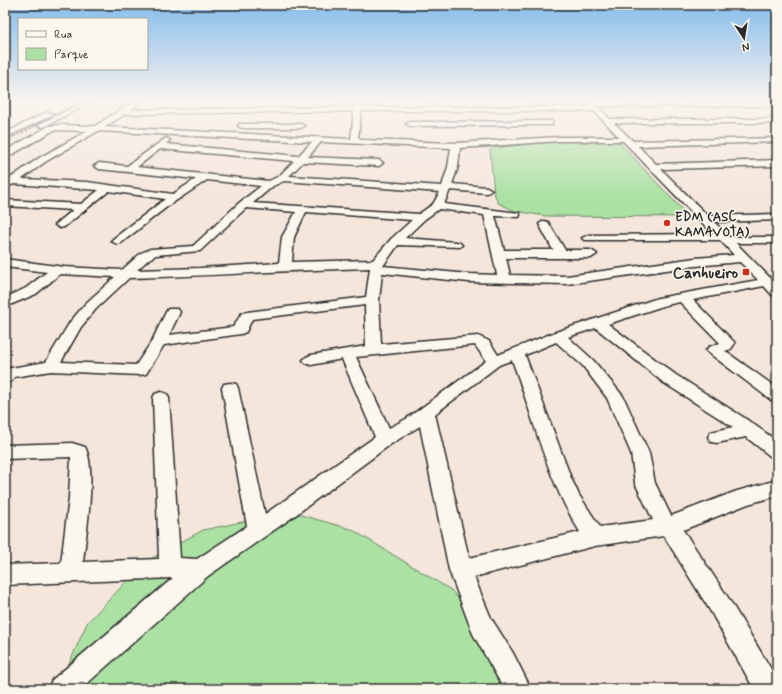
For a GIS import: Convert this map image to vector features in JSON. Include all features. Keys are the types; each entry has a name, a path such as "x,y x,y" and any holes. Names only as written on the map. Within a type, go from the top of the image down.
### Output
{"street":[{"path":"5,144 26,133"},
{"path":"5,155 45,133"},
{"path":"9,184 45,158 89,133"},
{"path":"129,169 174,133"},
{"path":"237,133 342,141 411,134 500,134 560,139 675,143 736,140 777,140"},
{"path":"297,138 299,133"},
{"path":"357,133 357,140"},
{"path":"556,133 560,139"},
{"path":"620,133 703,219 773,287"},
{"path":"727,133 747,148"},
{"path":"411,134 456,146 500,134"},
{"path":"51,366 75,325 91,306 145,256 151,253 196,249 243,205 270,184 282,178 320,139"},
{"path":"675,143 700,166"},
{"path":"158,146 302,159 378,163"},
{"path":"374,349 372,300 377,266 395,241 421,217 437,206 443,198 453,167 456,146"},
{"path":"759,156 775,164"},
{"path":"654,167 775,164"},
{"path":"99,166 270,184"},
{"path":"117,241 175,197 205,177"},
{"path":"282,178 488,190"},
{"path":"9,184 106,188 175,197"},
{"path":"60,224 106,188"},
{"path":"5,203 83,207"},
{"path":"243,205 421,217"},
{"path":"437,206 515,215"},
{"path":"285,266 288,238 302,210"},
{"path":"489,212 505,280"},
{"path":"703,219 777,218"},
{"path":"544,224 561,254"},
{"path":"588,238 723,238 777,240"},
{"path":"395,241 456,245"},
{"path":"500,254 591,254"},
{"path":"5,263 58,270 125,274 200,272 285,266 377,266 426,275 505,280 589,278 695,262 742,258"},
{"path":"5,304 31,291 58,270"},
{"path":"61,689 200,570 385,439 412,423 494,362 558,336 640,308 683,296 773,287"},
{"path":"683,296 728,343 726,346 714,350 777,396"},
{"path":"158,341 236,331 241,329 247,316 372,300"},
{"path":"6,374 51,366 140,370 158,341 173,312"},
{"path":"598,323 670,379 691,391 749,430 777,451"},
{"path":"558,336 588,363 614,396 640,453 645,483 667,526 719,604 768,689"},
{"path":"311,360 348,355 374,349 478,340 484,344 494,362"},
{"path":"517,353 532,388 554,460 570,496 595,537"},
{"path":"348,355 385,439"},
{"path":"230,388 258,530"},
{"path":"161,398 170,568"},
{"path":"426,412 460,570 482,626 518,689"},
{"path":"717,436 749,430"},
{"path":"5,452 72,450 78,452 80,457 79,498 71,573"},
{"path":"460,570 595,537 667,526 744,497 777,488"},
{"path":"5,576 170,568 200,570"}],"green space":[{"path":"617,140 689,217 545,216 515,211 498,203 494,193 490,150 493,148 557,141"},
{"path":"290,512 351,529 451,590 520,669 533,689 58,689 87,623 145,562 203,530"}],"railway":[{"path":"5,141 20,133"}],"place":[{"name":"EDM (ASC KAMAVOTA)","path":"667,223"},
{"name":"Canhueiro","path":"746,272"}]}
